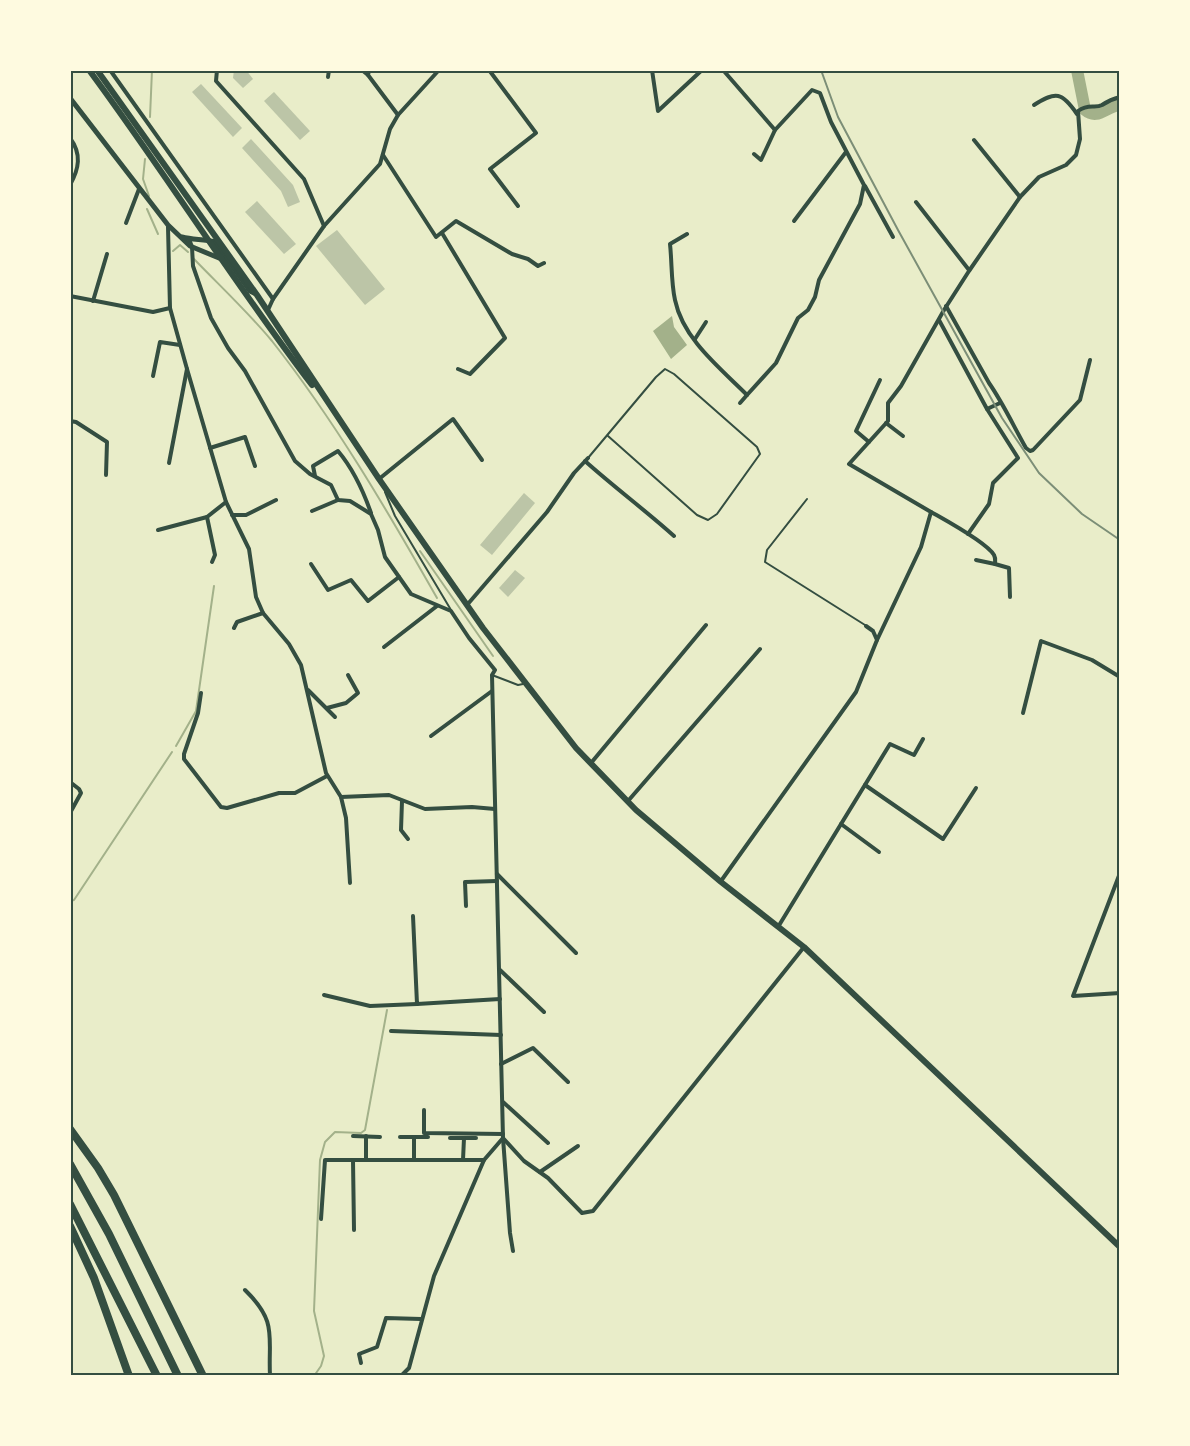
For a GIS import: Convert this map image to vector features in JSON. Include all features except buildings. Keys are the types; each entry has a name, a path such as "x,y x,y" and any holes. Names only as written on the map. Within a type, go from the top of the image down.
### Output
{"highway":[{"path":"70,1129 114,1195 203,1376"},
{"path":"70,1164 118,1252 178,1376"},
{"path":"70,1204 157,1376"},
{"path":"70,1226 97,1285 129,1376"}],"main road":[{"path":"89,70 276,338 342,424"},
{"path":"97,70 268,311 379,479 467,605 576,748 628,801 721,882 804,947 1119,1247"}],"street":[{"path":"110,70 273,298"},
{"path":"217,70 216,81 304,178 324,226"},
{"path":"328,77 329,70"},
{"path":"362,70 368,73 398,115"},
{"path":"268,311 273,298 324,226 380,164 390,129 398,115 439,70"},
{"path":"489,70 536,133 490,169 518,206"},
{"path":"652,70 658,111 702,70"},
{"path":"723,70 775,130"},
{"path":"754,154 760,160 775,130 812,90 820,93 846,152 893,237"},
{"path":"995,564 993,554 968,534 849,464 886,423 888,404 901,387 946,306 1020,197 1039,177 1066,165 1076,155 1080,139 1077,114 1067,101 1056,94 1034,105"},
{"path":"1077,114 1087,106 1099,106 1107,100 1119,97"},
{"path":"70,98 168,225 192,247 219,258"},
{"path":"70,138 79,162 70,185"},
{"path":"974,141 1020,197"},
{"path":"794,221 846,152"},
{"path":"383,154 436,237 456,221 512,254 528,259 538,266 544,263"},
{"path":"740,403 776,363 798,318 808,310 812,303 819,280 860,204 864,185"},
{"path":"126,223 139,189"},
{"path":"916,202 969,271"},
{"path":"168,225 170,308 180,345 226,502 249,549 256,597 263,613 290,644 301,665 327,776 341,798 346,818 350,883"},
{"path":"442,233 505,338 470,374 458,369"},
{"path":"687,234 670,244 675,300 685,326 709,357 747,395"},
{"path":"180,237 215,242 250,291 258,297 273,298"},
{"path":"189,239 193,266 211,318 228,348 245,371 295,461 315,477 331,485 338,500"},
{"path":"93,301 108,254"},
{"path":"70,296 153,312 170,308"},
{"path":"946,306 1026,448 1031,451 1074,409 1080,400 1089,360"},
{"path":"939,319 987,409 1018,458 993,483 989,504 968,534"},
{"path":"695,339 706,322"},
{"path":"153,376 160,342 180,345"},
{"path":"169,463 187,369"},
{"path":"869,442 856,431 880,380"},
{"path":"987,409 1000,403"},
{"path":"379,479 453,419 482,459"},
{"path":"70,421 76,422 107,442 106,475"},
{"path":"886,423 903,436"},
{"path":"210,448 245,437 255,466"},
{"path":"315,477 314,466 338,451 347,461 363,490 385,557 411,594 451,611 495,670 492,675 492,691 503,1136 513,1251"},
{"path":"467,605 547,512 574,473 587,459 610,484 642,506 674,536"},
{"path":"232,515 246,514 276,500"},
{"path":"312,511 338,500 350,501 371,514"},
{"path":"158,530 207,517 226,502"},
{"path":"721,882 856,692 877,640 921,547 931,512"},
{"path":"207,517 215,555 212,562"},
{"path":"976,560 1010,569 1010,597"},
{"path":"311,564 328,590 351,580 368,601 399,577"},
{"path":"384,647 437,605"},
{"path":"234,628 237,622 263,613"},
{"path":"591,763 706,625"},
{"path":"866,626 877,640"},
{"path":"1023,713 1041,641 1092,660 1119,676"},
{"path":"628,801 760,649"},
{"path":"327,708 346,703 358,693 348,675"},
{"path":"307,689 335,717"},
{"path":"431,736 492,691"},
{"path":"201,693 198,713 184,759 221,807 227,808 279,793 295,793 327,776"},
{"path":"778,927 890,744 914,755 923,739"},
{"path":"70,782 81,793 70,813"},
{"path":"865,785 943,839 976,788"},
{"path":"341,798 389,795 424,809 472,807 495,809"},
{"path":"402,801 401,830 408,839"},
{"path":"841,824 879,852"},
{"path":"497,873 576,952"},
{"path":"1119,873 1073,996 1119,993"},
{"path":"466,906 465,882 497,881"},
{"path":"413,916 417,1004"},
{"path":"424,1110 424,1132 503,1136 524,1161 540,1172 582,1213 593,1211 804,947"},
{"path":"499,970 544,1011"},
{"path":"324,995 370,1006 500,999"},
{"path":"391,1031 501,1035"},
{"path":"501,1064 533,1048 568,1082"},
{"path":"502,1101 548,1143"},
{"path":"353,1136 380,1137"},
{"path":"366,1136 366,1160"},
{"path":"401,1376 410,1368 434,1276 484,1160 503,1136"},
{"path":"400,1137 428,1137"},
{"path":"414,1137 414,1160"},
{"path":"450,1138 476,1138"},
{"path":"463,1160 464,1138"},
{"path":"540,1172 578,1146"},
{"path":"321,1219 325,1160 484,1160"},
{"path":"353,1160 354,1230"},
{"path":"245,1290 264,1313 271,1332 270,1376"},
{"path":"361,1363 359,1354 377,1347 386,1318 421,1319"}],"lane":[{"path":"587,459 665,369 674,374 757,447 760,454 717,514 708,520 697,515 608,436"},
{"path":"379,479 395,516 451,611"},
{"path":"807,499 767,550 765,562 866,626"},
{"path":"492,675 518,685 525,684"}],"shaded area":[{"path":"672,316 674,327 687,345 671,359 653,331"}],"waterway":[{"path":"150,117 152,70"},
{"path":"1077,70 1085,110 1098,114 1120,105"},
{"path":"145,159 143,179 149,196"},
{"path":"147,209 158,234"},
{"path":"173,251 180,245 188,252"},
{"path":"193,258 263,330 295,371 359,466 437,598"},
{"path":"420,551 493,656"},
{"path":"176,746 196,711 214,586"},
{"path":"70,901 74,900 172,752"},
{"path":"314,1376 324,1356 314,1311 320,1160 325,1142 335,1132 361,1133 365,1130 387,1010"}],"railway":[{"path":"821,70 838,117 1002,418 1039,473 1082,514 1120,540"}]}
